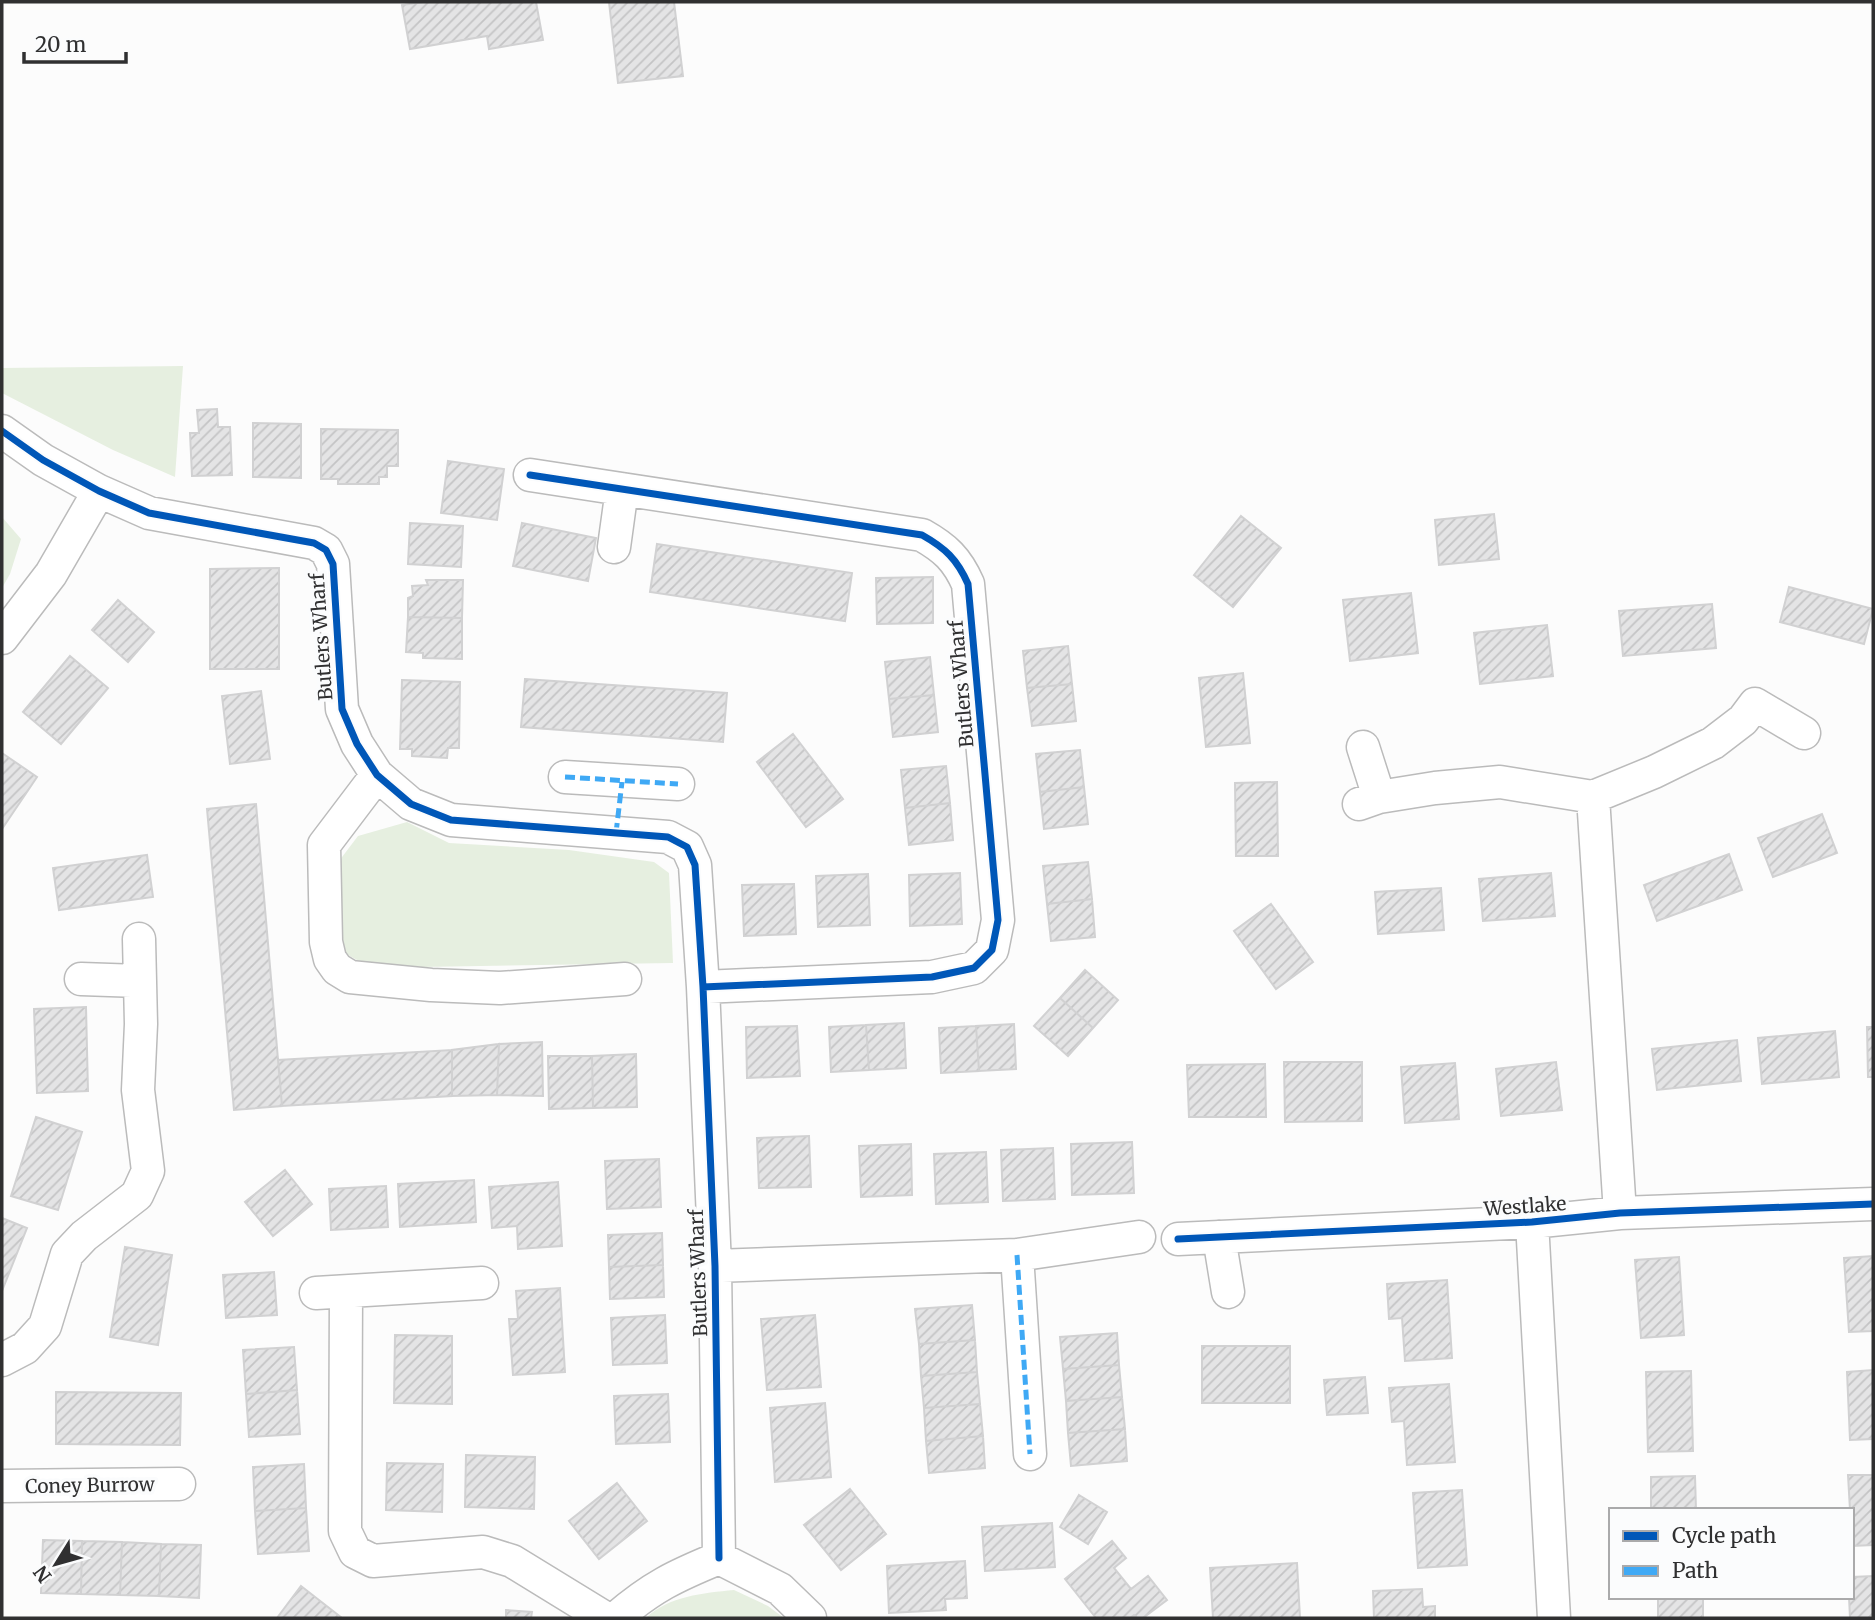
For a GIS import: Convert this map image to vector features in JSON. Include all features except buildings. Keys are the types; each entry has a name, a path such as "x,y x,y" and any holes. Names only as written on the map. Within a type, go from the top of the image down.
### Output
{"street":[{"name":"Butlers Wharf","path":"2,431 43,460 99,491 149,513 314,542 326,550 333,564 342,709 357,744 377,775 411,804 451,820 668,837 687,848 695,865 703,987 715,1266 719,1558"},
{"name":"Butlers Wharf","path":"530,475 922,535 945,548 960,565 968,584 998,920 992,950 974,968 932,977 703,987"},
{"path":"614,547 622,489"},
{"path":"2,639 51,574 99,491"},
{"path":"1363,747 1369,800 1435,788 1500,782 1592,797 1654,772 1713,743 1743,720 1755,704 1804,733"},
{"path":"377,775 324,845 327,942 330,959 337,969 350,977 500,988 625,979"},
{"path":"565,776 678,784"},
{"path":"616,833 622,782"},
{"path":"1592,797 1620,1213"},
{"path":"2,1360 25,1348 46,1326 67,1254 84,1236 137,1195 148,1171 138,1090 141,1024 139,939"},
{"path":"81,979 139,981"},
{"name":"Westlake","path":"1178,1239 1532,1222 1620,1213 1873,1204"},
{"name":"Westlake","path":"1532,1222 1554,1618"},
{"name":"Butlers Wharf","path":"715,1266 1017,1255 1139,1237"},
{"path":"1219,1237 1228,1292"},
{"path":"1017,1255 1030,1454"},
{"path":"482,1283 331,1292 345,1531 355,1552 373,1561 483,1552 512,1562 605,1618"},
{"name":"Coney Burrow","path":"2,1486 179,1484"},
{"path":"616,1618 643,1595 675,1576 719,1558 780,1589 810,1618"}],"green space":[{"path":"183,366 175,477 113,450 2,393 2,368"},
{"path":"2,517 21,539 10,574 2,588"},
{"path":"407,822 449,843 569,850 654,862 669,873 673,963 421,967 366,965 348,955 336,940 339,861 358,836"},
{"path":"734,1590 768,1606 784,1618 646,1618 676,1600"}],"marked path":[{"path":"565,777 678,784"},
{"path":"616,833 622,782"},
{"path":"1017,1255 1030,1454"}],"cycle path":[{"path":"2,431 43,460 99,491 149,513 314,543 326,550 333,564 342,709 357,744 377,775 411,804 451,820 668,837 687,847 695,865 703,987 715,1266 719,1558"},
{"path":"530,475 922,535 950,555 968,584 998,920 992,950 974,968 932,977 703,987"},
{"path":"1178,1239 1532,1222 1620,1213 1873,1204"}]}
